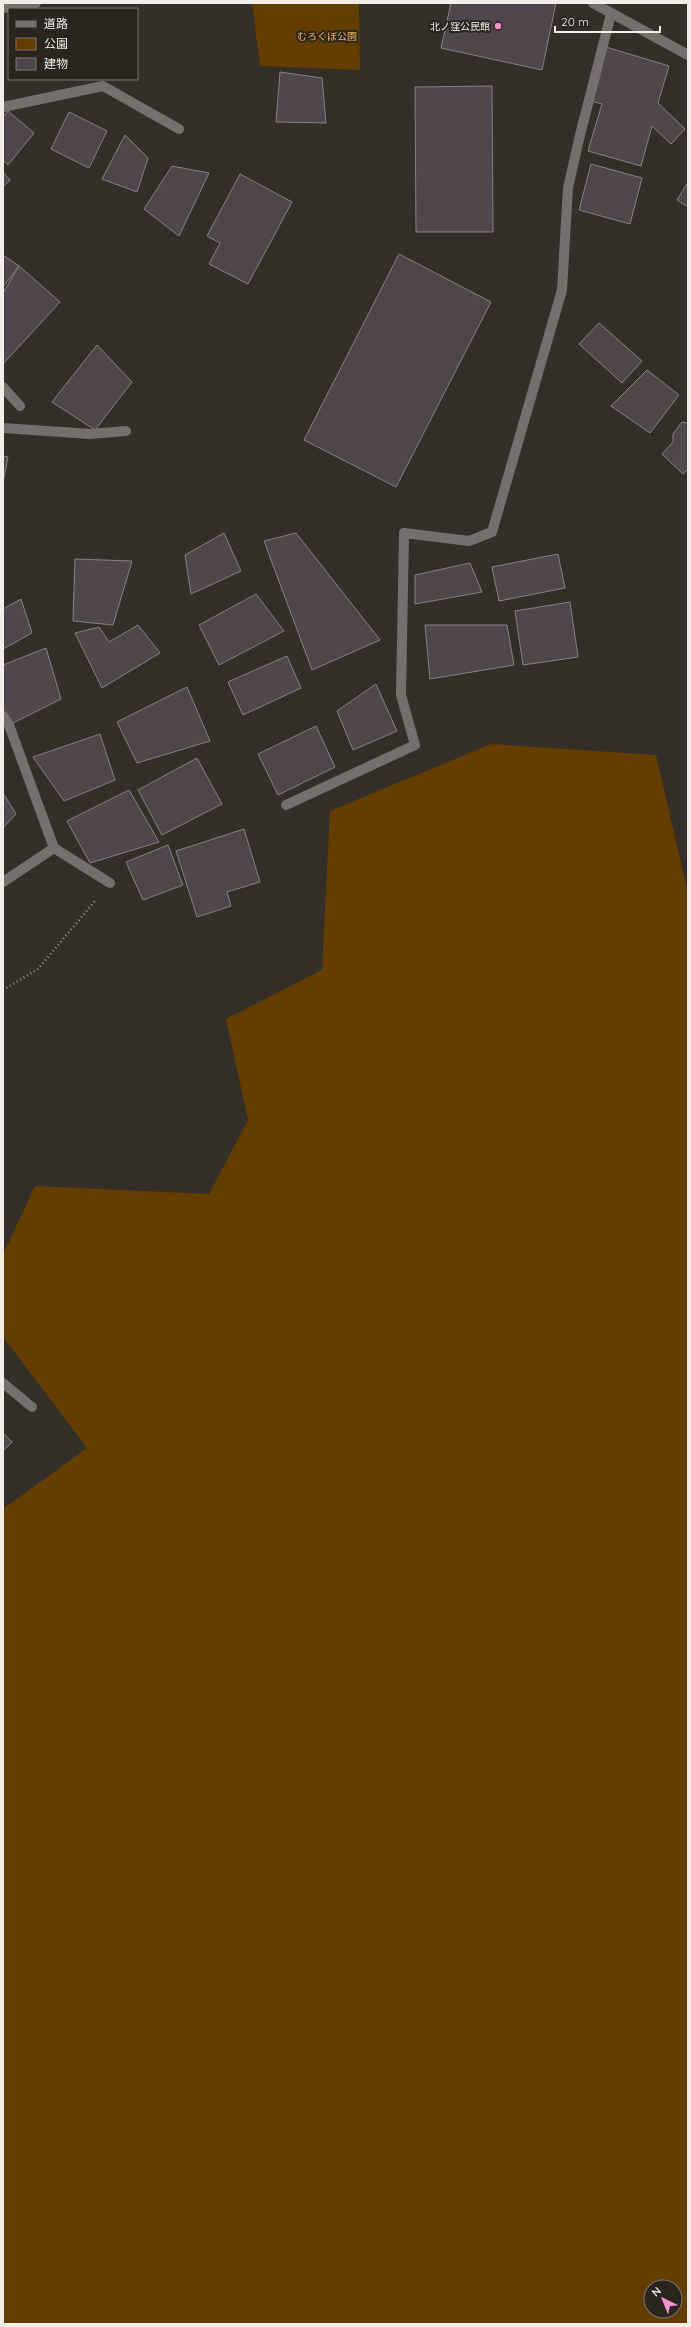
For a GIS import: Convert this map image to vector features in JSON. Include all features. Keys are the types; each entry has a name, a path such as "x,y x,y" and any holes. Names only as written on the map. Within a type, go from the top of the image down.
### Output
{"street":[{"path":"3,8 30,3"},
{"path":"593,3 688,55"},
{"path":"286,805 415,745 401,695 404,533 469,541 492,532 562,290 568,188 611,14"},
{"path":"3,107 103,86 179,129"},
{"path":"3,387 20,406"},
{"path":"3,428 90,434 126,431"},
{"path":"3,716 9,725 54,848 110,883"},
{"path":"3,882 54,848"},
{"path":"3,1383 32,1407"}],"path":[{"path":"3,990 38,969 110,883"}],"green space":[{"name":"むろくぼ公園","path":"252,3 359,3 360,70 260,66"},
{"path":"491,744 656,755 688,893 688,2324 3,2324 3,1509 87,1448 3,1337 3,1254 35,1186 209,1194 248,1120 226,1019 322,970 330,811"}],"building":[{"name":"北ノ窪公民館","path":"451,3 556,3 542,70 441,48"},
{"path":"606,47 669,66 658,103 685,129 671,144 652,126 641,166 588,151 602,104 591,101"},
{"path":"280,72 322,78 326,123 276,122"},
{"path":"492,86 493,232 416,232 415,87"},
{"path":"8,111 34,133 8,165 3,160 3,117"},
{"path":"69,112 107,131 89,168 51,149"},
{"path":"125,135 148,158 137,192 102,179"},
{"path":"591,164 642,178 630,224 579,210"},
{"path":"172,166 209,173 179,236 144,209"},
{"path":"3,172 10,180 3,187"},
{"path":"240,174 292,202 248,284 209,264 220,243 207,236"},
{"path":"688,182 688,207 677,200"},
{"path":"399,254 491,302 396,487 304,440"},
{"path":"3,255 19,266 3,287"},
{"path":"19,266 60,302 3,364 3,293"},
{"path":"599,323 642,361 622,383 579,344"},
{"path":"97,345 132,382 95,430 52,402"},
{"path":"647,370 679,395 650,433 611,406"},
{"path":"682,422 688,423 688,469 683,474 662,454 673,442 673,434"},
{"path":"3,456 8,457 3,482"},
{"path":"224,533 241,571 191,594 185,555"},
{"path":"296,533 380,640 312,670 264,541"},
{"path":"558,554 565,588 499,601 492,567"},
{"path":"75,559 132,561 113,625 73,621"},
{"path":"470,563 482,592 415,604 415,575"},
{"path":"256,594 284,631 219,665 199,625"},
{"path":"21,599 32,633 3,649 3,609"},
{"path":"570,602 578,657 523,665 515,611"},
{"path":"138,625 160,653 102,688 75,633 99,627 109,642"},
{"path":"425,625 507,625 514,665 430,679"},
{"path":"46,648 61,699 9,725 3,711 3,665"},
{"path":"287,656 301,688 243,715 228,682"},
{"path":"376,684 397,731 353,750 337,711"},
{"path":"187,687 210,741 137,763 117,722"},
{"path":"316,726 335,767 278,795 258,754"},
{"path":"100,734 115,780 64,801 33,757"},
{"path":"197,758 222,804 162,835 138,790"},
{"path":"129,790 159,842 90,863 67,821"},
{"path":"3,793 16,814 3,828"},
{"path":"244,829 260,882 227,892 231,906 197,917 176,851"},
{"path":"168,845 183,885 143,900 126,862"},
{"path":"3,1433 12,1442 3,1451"}],"place":[{"name":"北ノ窪公民館","path":"498,26"}]}
